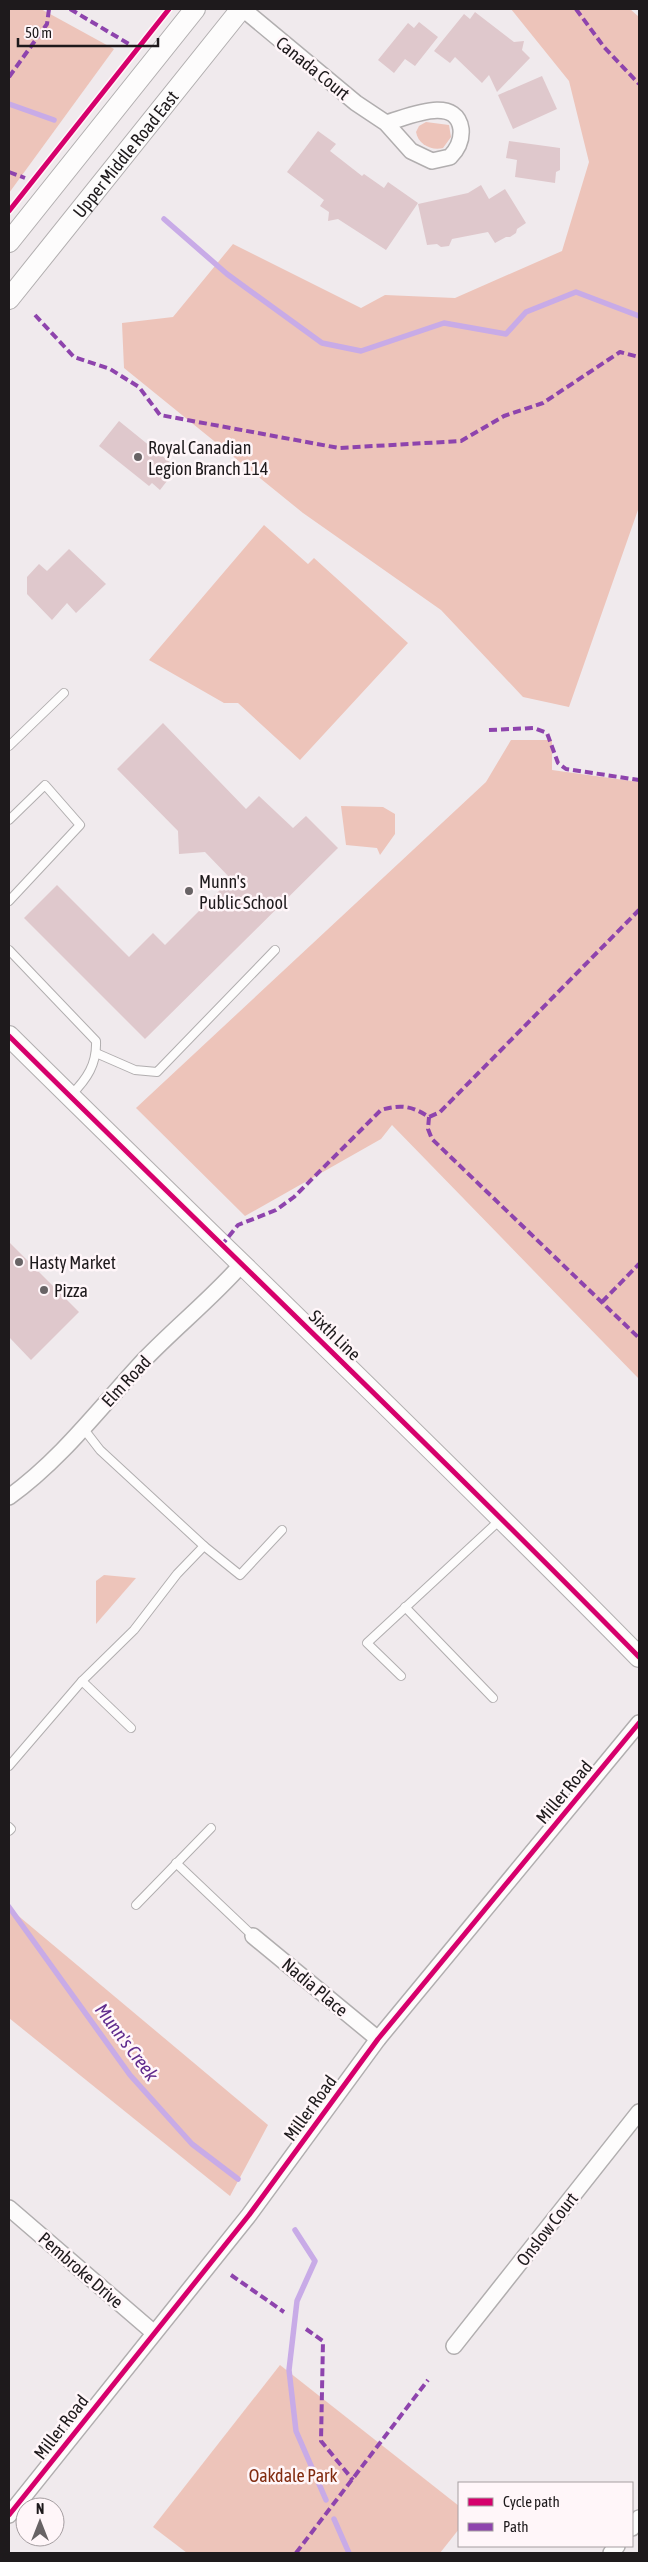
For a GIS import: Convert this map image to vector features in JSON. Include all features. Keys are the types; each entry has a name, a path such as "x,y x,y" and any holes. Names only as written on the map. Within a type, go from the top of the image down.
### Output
{"street":[{"name":"Upper Middle Road East","path":"9,242 195,9"},
{"name":"Upper Middle Road East","path":"9,298 242,9"},
{"name":"Canada Court","path":"242,9 360,106 386,124 411,150 432,161 450,157 460,143 460,125 456,117 442,110 436,109 386,124"},
{"name":"Sixth Line","path":"9,1036 503,1518 639,1657"},
{"name":"Elm Road","path":"9,1497 29,1482 83,1428 147,1358 242,1264"},
{"name":"Miller Road","path":"9,2515 153,2332 249,2215 378,2039 639,1723"},
{"name":"Nadia Place","path":"253,1936 378,2039"},
{"name":"Onslow Court","path":"454,2346 639,2112"},
{"name":"Pembroke Drive","path":"9,2208 153,2332"}],"lane":[{"path":"9,746 64,693"},
{"path":"9,820 45,785 80,825 9,901"},
{"path":"9,950 96,1041 96,1053 88,1079 70,1096"},
{"path":"96,1053 135,1070 158,1072 275,950"},
{"path":"83,1428 100,1450 204,1546 240,1575 282,1530"},
{"path":"401,1676 367,1644 503,1518"},
{"path":"9,1766 82,1682 134,1630 176,1574 204,1546"},
{"path":"405,1607 494,1698"},
{"path":"82,1682 131,1728"},
{"path":"9,1827 11,1828 9,1831"},
{"path":"136,1905 211,1828"},
{"path":"176,1863 253,1936"}],"green space":[{"path":"9,9 41,9 114,49 9,193"},
{"path":"511,9 630,9 639,17 639,507 569,707 523,697 441,610 303,513 124,368 122,323 173,317 233,244 361,308 385,295 455,298 562,251 589,162 569,81"},
{"path":"426,122 449,125 451,137 443,148 438,149 426,146 419,140 416,132 419,126"},
{"path":"264,525 308,564 314,558 408,643 300,760 238,703 224,703 149,660"},
{"path":"511,740 552,740 552,770 639,782 639,1379 392,1125 381,1139 245,1216 136,1108 486,782"},
{"path":"341,806 383,807 395,814 395,834 380,855 377,848 346,845"},
{"path":"104,1575 136,1578 96,1624 96,1581"},
{"path":"9,1908 268,2125 230,2196 9,2018"},
{"name":"Oakdale Park","path":"280,2365 458,2505 458,2530 440,2553 187,2553 153,2527"}],"building":[{"path":"475,12 514,42 524,41 522,50 530,58 497,92 489,75 482,83 455,57 450,63 434,51 464,14 470,19"},
{"path":"419,22 438,37 415,66 405,59 394,73 378,60 408,23 414,28"},
{"path":"542,76 557,109 513,129 498,95"},
{"path":"318,131 336,144 330,151 362,176 364,174 384,188 388,182 418,203 386,250 338,219 328,221 329,212 320,206 324,200 287,172"},
{"path":"509,141 560,148 560,170 556,172 555,183 515,177 517,160 506,158"},
{"path":"481,185 489,199 505,189 526,223 510,237 495,243 488,232 452,239 449,246 427,245 418,204 468,193"},
{"name":"Royal Canadian Legion Branch 114","path":"119,421 177,468 160,490 152,483 149,486 99,446"},
{"path":"69,549 106,584 76,613 67,603 52,620 27,594 27,577 39,564 47,571"},
{"path":"163,723 246,809 259,796 293,828 306,816 338,848 145,1039 24,918 57,885 129,957 153,933 165,945 231,879 205,852 179,854 178,831 117,769"},
{"path":"9,1242 79,1312 31,1360 9,1337"}],"waterway":[{"path":"9,104 54,120"},
{"path":"164,219 227,274 322,343 361,351 444,323 506,334 526,312 576,292 639,316"},
{"name":"Munn's Creek","path":"9,1907 130,2075 192,2144 238,2179"},
{"name":"Munn's Creek","path":"295,2230 315,2261 297,2301 289,2370 296,2431 326,2500"},
{"name":"Munn's Creek","path":"334,2519 349,2553"}],"marked path":[{"path":"9,77 47,24 49,9"},
{"path":"70,9 129,44"},
{"path":"576,9 604,47 639,84"},
{"path":"9,172 25,178"},
{"path":"35,315 74,357 110,369 139,387 160,415 339,448 461,441 504,416 543,403 620,352 639,357"},
{"path":"489,730 534,728 547,733 558,763 566,769 639,780"},
{"path":"221,1246 238,1225 276,1210 294,1197 381,1110 406,1107 417,1110 429,1117 440,1112 639,910"},
{"path":"429,1117 428,1129 432,1139 639,1338"},
{"path":"602,1302 639,1264"},
{"path":"231,2275 284,2312"},
{"path":"306,2329 323,2341 321,2441 353,2480"},
{"path":"296,2553 428,2380"}],"cycle path":[{"path":"9,211 169,9"},
{"path":"9,1036 404,1422 639,1657"},
{"path":"9,2515 249,2215 378,2039 639,1723"}],"place":[{"name":"Royal Canadian Legion Branch 114","path":"138,457"},
{"name":"Munn's Public School","path":"189,891"},
{"name":"Hasty Market","path":"19,1262"},
{"name":"Pizza","path":"44,1290"}]}
